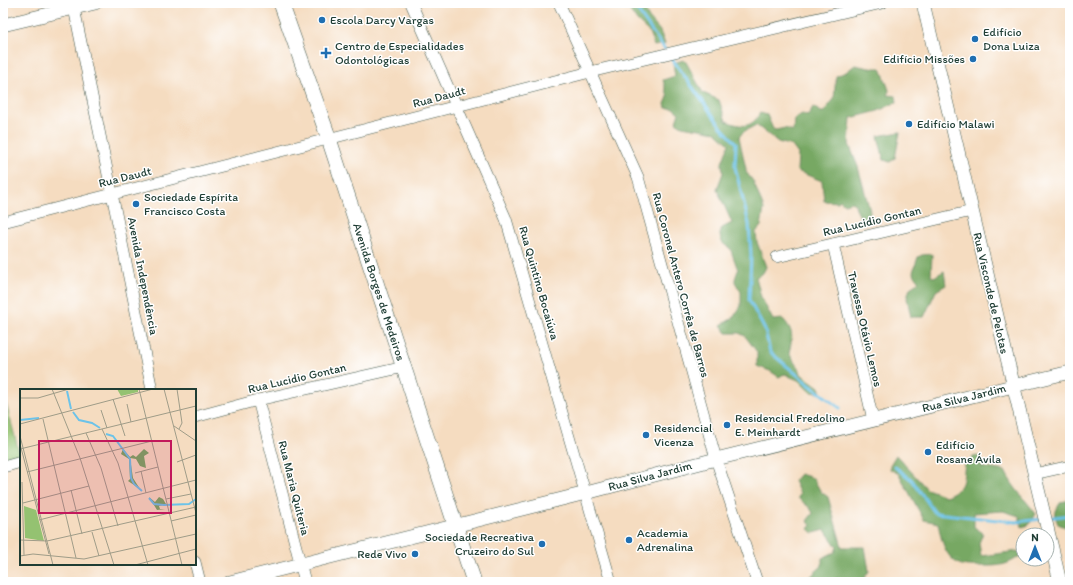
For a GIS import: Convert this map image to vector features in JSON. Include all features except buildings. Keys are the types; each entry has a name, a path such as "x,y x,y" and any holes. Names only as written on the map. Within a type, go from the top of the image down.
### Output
{"main road":[{"name":"Avenida Borges de Medeiros","path":"280,3 329,139 457,526 474,582"}],"street":[{"path":"3,25 73,6 95,3"},
{"name":"Rua Quintino Bocaiúva","path":"411,3 506,219 611,582"},
{"name":"Rua Coronel Antero Corrêa de Barros","path":"559,3 638,177 716,459 757,582"},
{"name":"Rua Daudt","path":"3,222 590,72 882,3"},
{"name":"Rua Visconde de Pelotas","path":"923,3 1060,582"},
{"name":"Avenida Independência","path":"73,6 113,194 152,389"},
{"name":"Rua Lucidio Gontan","path":"777,257 972,211"},
{"name":"Travessa Otávio Lemos","path":"833,244 873,420"},
{"name":"Rua Lucidio Gontan","path":"196,417 258,400 404,367"},
{"name":"Rua Silva Jardim","path":"230,582 457,526 716,459 1070,372"},
{"name":"Rua Maria Quiteria","path":"258,400 305,582"},
{"path":"3,467 20,462"},
{"path":"1034,474 1070,466"},
{"path":"196,565 200,582"}],"green space":[{"path":"620,3 641,3 649,18 660,31 665,44 654,46 649,32 637,21 626,5"},
{"path":"684,60 703,93 719,100 726,121 737,125 750,124 760,113 767,115 773,129 776,130 785,128 793,131 794,119 802,114 808,116 813,107 821,112 824,112 834,99 836,76 846,72 855,65 869,68 881,68 889,90 888,95 896,96 897,102 878,111 851,118 849,144 858,167 870,211 869,220 861,219 855,204 851,202 844,204 840,200 838,202 824,201 822,181 797,171 798,154 792,146 778,142 756,125 743,132 739,137 746,172 753,181 764,209 761,226 756,232 757,242 766,267 763,273 756,277 761,297 773,320 783,319 787,324 792,335 789,353 802,375 819,387 821,393 810,392 798,380 784,374 779,377 770,371 757,366 757,352 745,336 739,333 727,333 721,325 733,318 741,306 741,292 735,282 738,270 730,248 722,243 720,236 720,229 732,223 717,189 723,173 722,163 729,144 716,132 682,126 676,122 679,113 673,108 666,108 665,104 668,97 663,80 675,76 673,63"},
{"path":"900,132 895,158 890,162 884,160 878,136"},
{"path":"932,254 931,276 934,277 944,271 946,285 936,291 924,317 911,317 907,298 910,288 919,282 913,272 918,257"},
{"path":"3,392 20,456 3,460"},
{"path":"896,455 927,489 946,496 960,487 963,480 965,463 973,457 978,456 981,459 981,467 1005,471 1036,514 1029,525 1022,527 1019,516 1003,511 974,513 974,527 983,533 979,543 981,556 1015,551 1015,559 1008,563 995,566 964,566 954,561 944,546 938,523 924,520 899,474 890,469 890,465"},
{"path":"800,474 813,478 821,492 828,497 842,547 865,547 869,571 865,577 865,582 811,582 811,576 822,566 822,558 835,552 837,547 825,530 814,533 808,529 811,525 807,521 813,513 810,508 798,498 800,494 794,481"},
{"path":"1070,500 1070,529 1058,524 1056,510 1061,502"}],"waterway":[{"path":"632,3 666,51"},
{"path":"670,56 722,128 736,143 735,167 749,224 751,255 749,300 765,330 770,352 840,408"},
{"path":"895,467 912,480 935,513 1016,522 1042,519"},
{"path":"1048,518 1070,515"}],"place":[{"name":"Escola Darcy Vargas","path":"322,20"},
{"name":"Edifício Dona Luiza","path":"975,39"},
{"name":"Centro de Especialidades Odontológicas","path":"326,53"},
{"name":"Edifício Missões","path":"973,59"},
{"name":"Edifício Malawi","path":"909,124"},
{"name":"Sociedade Espírita Francisco Costa","path":"136,204"},
{"name":"Residencial Fredolino E. Meinhardt","path":"727,425"},
{"name":"Residencial Vicenza","path":"646,435"},
{"name":"Edifício Rosane Ávila","path":"928,452"},
{"name":"Academia Adrenalina","path":"629,540"},
{"name":"Sociedade Recreativa Cruzeiro do Sul","path":"542,544"},
{"name":"Rede Vivo","path":"415,554"}]}
